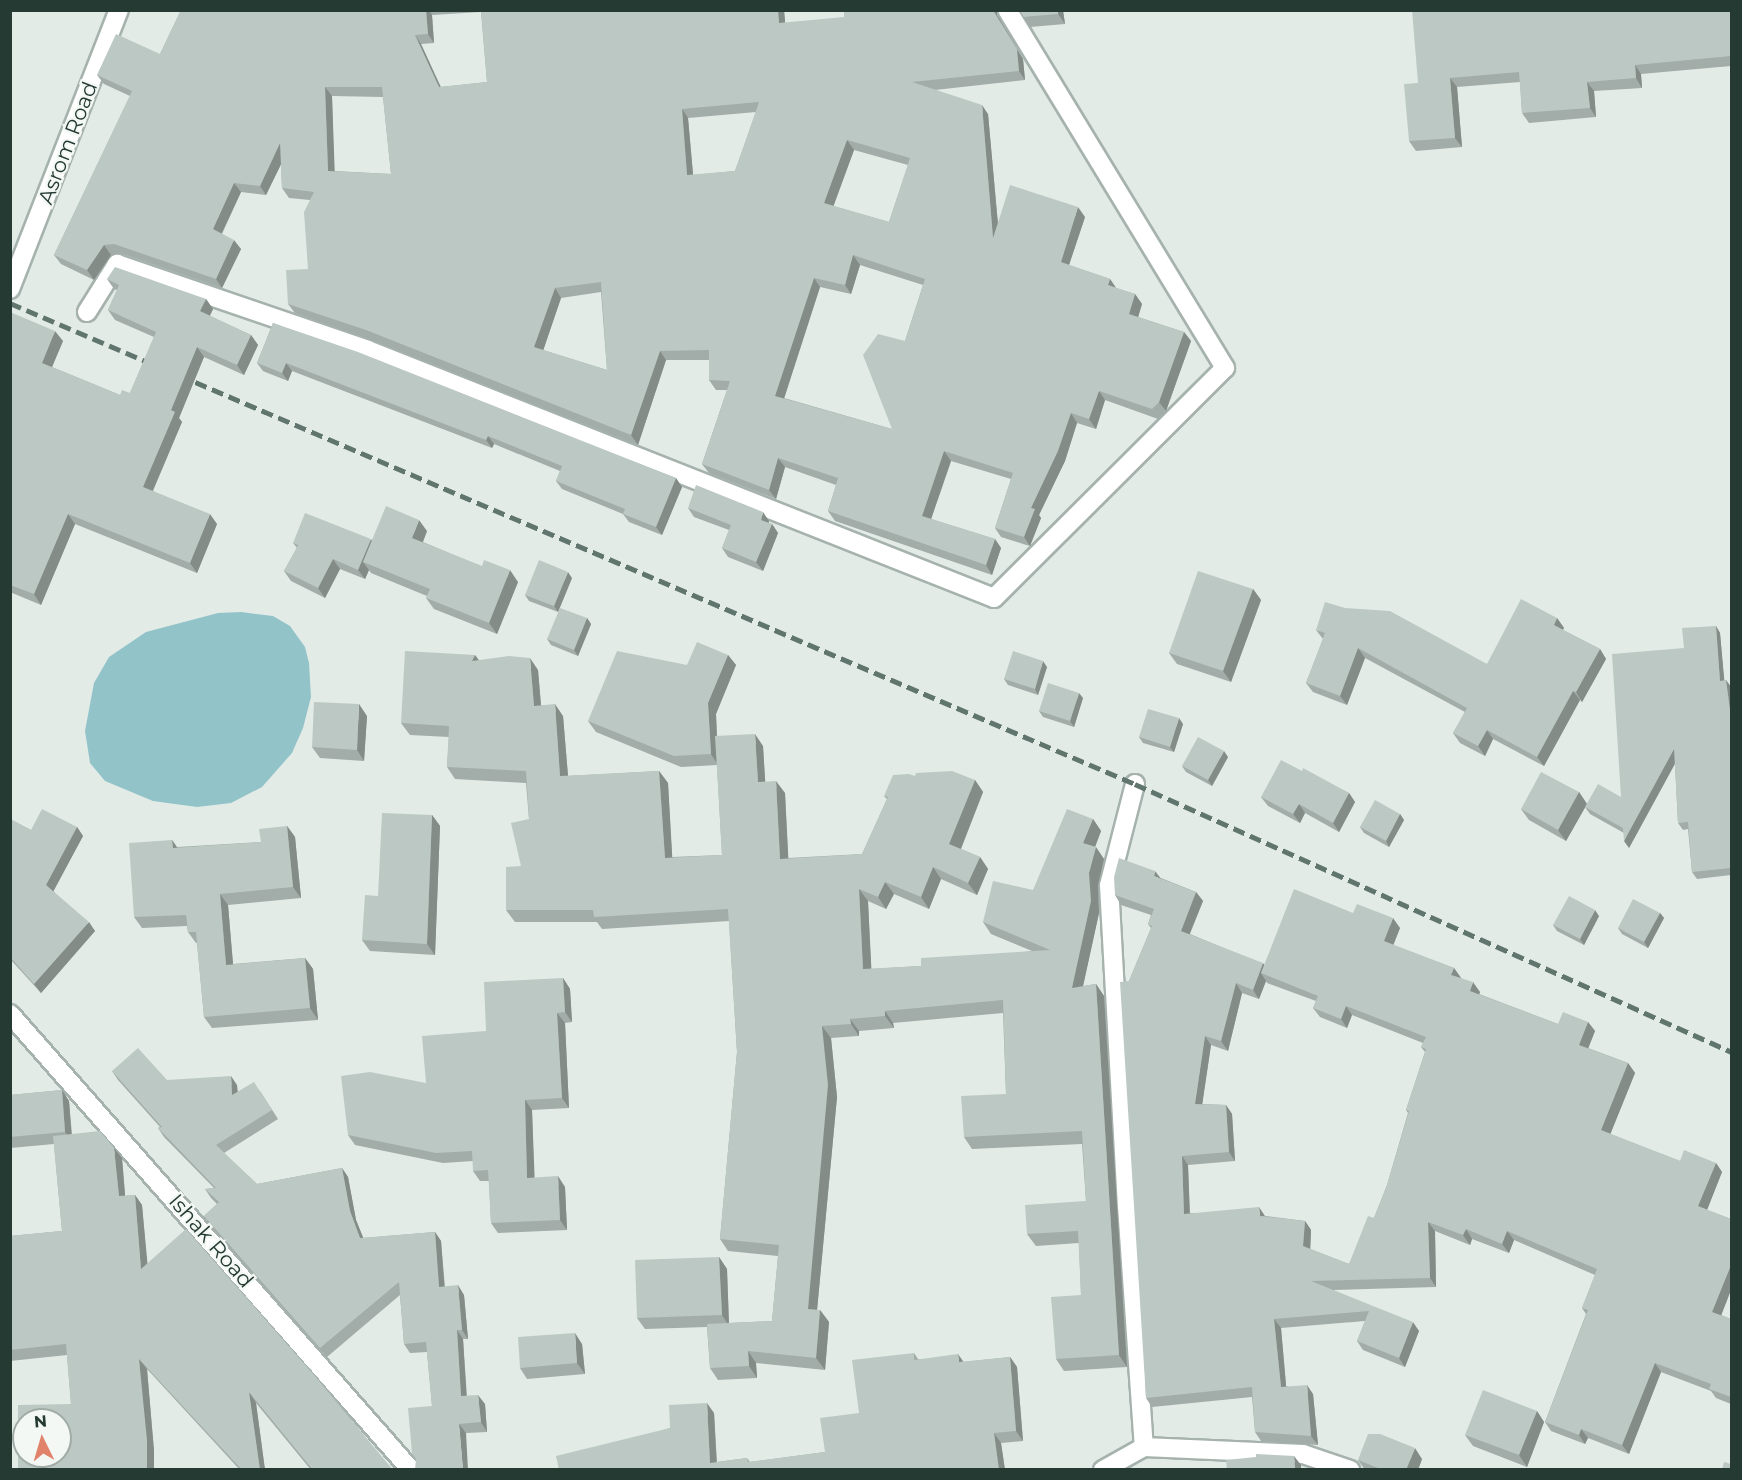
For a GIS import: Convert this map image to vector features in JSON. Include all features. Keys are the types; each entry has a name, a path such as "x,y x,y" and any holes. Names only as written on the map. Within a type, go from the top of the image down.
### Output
{"street":[{"name":"Asrom Road","path":"13,283 119,10"},
{"path":"87,312 117,264 368,350 994,598 1225,368 1007,10"},
{"path":"1135,784 1109,885 1126,1206 1144,1447"},
{"name":"Ishak Road","path":"10,1014 411,1470"},
{"path":"1103,1470 1144,1447 1303,1454 1350,1470"}],"water":[{"path":"241,612 273,616 290,626 305,647 309,663 311,697 303,728 292,753 262,787 231,803 197,807 153,801 105,781 90,763 85,731 94,683 109,657 146,632 218,613"}],"building":[{"path":"181,10 426,10 428,34 415,35 439,87 487,82 481,10 778,10 779,23 844,17 844,10 993,10 1017,49 1019,71 912,82 982,105 993,238 1010,185 1078,207 1061,262 1110,279 1108,285 1135,294 1129,314 1184,332 1159,402 1152,409 1099,391 1089,419 1071,413 1058,451 1031,508 1035,509 1024,537 995,528 1013,473 944,451 922,516 995,539 986,565 828,511 838,478 778,458 769,490 702,464 730,381 709,380 709,350 660,351 631,435 366,330 288,304 286,270 308,269 304,212 314,192 282,188 280,143 260,186 234,183 213,229 234,240 216,279 114,244 104,245 87,270 54,255 132,91 97,75 116,34 160,54","holes":["325,87 382,87 391,174 328,171","759,102 735,171 687,175 682,109","847,140 910,158 889,222 824,203","853,255 925,279 905,341 878,334 863,355 892,429 775,396 814,278 845,285","601,282 607,370 534,347 555,288"]},
{"path":"1019,10 1058,10 1058,14 1024,17"},
{"path":"1412,10 1731,10 1731,56 1635,65 1636,78 1587,82 1590,108 1522,113 1519,72 1450,78 1455,138 1409,141 1404,84 1418,83"},
{"path":"115,267 206,299 200,311 251,335 237,365 197,347 171,410 175,412 143,487 210,514 190,563 68,514 34,594 10,585 10,312 55,331 42,363 120,395 122,390 130,393 156,332 108,310 119,285 107,279"},
{"path":"273,323 358,352 676,478 656,527 623,514 625,509 556,481 562,466 488,436 486,440 286,363 282,373 257,363"},
{"path":"696,485 763,512 761,520 772,524 756,562 722,548 731,525 688,508"},
{"path":"386,506 419,520 412,538 482,566 484,560 510,570 489,623 426,598 430,589 363,562"},
{"path":"305,513 371,539 358,570 333,559 318,588 284,571 298,545 293,543"},
{"path":"539,560 568,572 554,606 525,595"},
{"path":"1198,571 1253,589 1223,671 1169,653"},
{"path":"1521,599 1557,618 1554,625 1600,649 1576,692 1573,691 1537,757 1487,730 1478,746 1453,733 1467,708 1358,648 1340,696 1306,683 1325,633 1316,630 1325,602 1345,608 1390,611 1487,664"},
{"path":"560,608 587,618 574,650 547,639"},
{"path":"1716,626 1720,681 1726,680 1731,718 1731,868 1692,872 1688,822 1678,823 1674,749 1624,841 1623,828 1585,807 1598,784 1621,797 1612,654 1684,648 1682,628"},
{"path":"697,642 728,655 708,703 711,754 674,756 588,721 617,651 687,665"},
{"path":"405,651 475,655 472,661 509,656 530,658 534,706 555,704 560,776 659,771 665,858 722,855 715,736 755,734 758,782 776,781 780,859 862,854 888,797 884,796 893,775 915,776 916,773 952,771 975,780 949,844 980,857 968,883 933,867 921,897 885,882 878,897 859,889 863,969 921,966 921,958 1050,950 983,922 993,881 1033,890 1067,809 1093,819 1083,843 1096,847 1089,873 1091,901 1072,988 1096,984 1119,1355 1056,1359 1051,1297 1081,1295 1078,1231 1027,1234 1025,1205 1086,1201 1082,1131 964,1137 961,1096 1006,1094 1003,1000 885,1011 885,1016 850,1019 851,1024 822,1026 828,1085 808,1309 820,1310 816,1358 748,1351 749,1366 710,1368 707,1324 772,1321 779,1245 720,1239 737,1052 728,909 594,917 593,910 506,910 506,867 521,866 511,823 529,819 526,771 447,767 449,726 401,723"},
{"path":"1013,651 1043,661 1035,689 1004,679"},
{"path":"1048,683 1079,693 1070,721 1039,711"},
{"path":"314,702 359,704 357,750 312,747"},
{"path":"1148,709 1179,718 1170,747 1139,737"},
{"path":"1198,737 1224,751 1208,780 1182,766"},
{"path":"1281,760 1302,771 1303,768 1349,793 1333,823 1299,804 1293,814 1261,797"},
{"path":"1541,772 1579,792 1558,830 1521,809"},
{"path":"1375,800 1400,814 1386,841 1360,827"},
{"path":"42,809 77,827 46,885 89,922 34,984 10,957 10,819 31,830"},
{"path":"382,813 432,815 427,944 362,940 365,895 378,896"},
{"path":"287,826 293,887 220,894 226,965 305,958 310,1008 204,1017 196,932 188,932 186,915 134,917 129,843 172,840 173,848 261,842 259,829"},
{"path":"1119,858 1155,871 1154,876 1196,892 1181,931 1263,963 1253,990 1236,983 1221,1041 1205,1036 1195,1104 1226,1105 1229,1152 1182,1156 1184,1214 1259,1207 1260,1216 1305,1221 1303,1246 1349,1264 1368,1216 1374,1218 1387,1185 1409,1111 1406,1110 1426,1049 1421,1047 1426,1037 1346,1006 1341,1019 1313,1008 1318,996 1261,973 1294,889 1353,913 1357,904 1393,918 1384,941 1454,968 1451,975 1473,982 1470,991 1558,1024 1563,1012 1588,1022 1579,1045 1628,1063 1601,1130 1680,1161 1684,1150 1716,1163 1698,1206 1731,1219 1731,1265 1712,1312 1731,1319 1731,1397 1709,1389 1711,1384 1655,1363 1622,1445 1581,1429 1579,1435 1545,1422 1588,1310 1582,1308 1597,1269 1507,1231 1502,1244 1466,1229 1463,1235 1428,1222 1430,1278 1311,1281 1413,1322 1399,1358 1357,1341 1369,1311 1274,1319 1281,1387 1307,1385 1311,1436 1255,1432 1252,1387 1146,1398 1120,982 1129,981 1152,926 1148,924 1154,909 1115,895 1114,877"},
{"path":"1569,896 1595,910 1580,939 1553,925"},
{"path":"1633,899 1660,913 1644,942 1618,928"},
{"path":"563,978 565,1012 557,1013 562,1098 525,1100 527,1178 558,1176 560,1220 491,1223 488,1170 473,1171 472,1151 436,1153 348,1135 341,1076 370,1072 426,1083 422,1036 486,1031 484,982"},
{"path":"138,1048 167,1080 231,1076 232,1095 254,1082 272,1110 216,1145 257,1184 342,1168 350,1211 360,1238 435,1232 439,1287 458,1285 462,1330 457,1330 461,1396 478,1395 481,1422 459,1424 463,1470 415,1470 416,1459 412,1453 408,1408 432,1406 426,1342 404,1344 399,1282 320,1348 204,1216 219,1202 205,1189 216,1188 158,1128 162,1127 112,1071"},
{"path":"62,1090 65,1132 10,1137 10,1095"},
{"path":"100,1131 114,1148 119,1196 135,1195 141,1269 186,1229 314,1375 393,1470 313,1470 249,1392 260,1470 242,1470 139,1359 147,1440 147,1470 18,1470 18,1468 72,1468 72,1408 18,1408 18,1405 71,1404 66,1344 10,1350 10,1236 62,1231 53,1136"},
{"path":"719,1257 722,1315 637,1318 635,1260"},
{"path":"575,1333 577,1363 520,1368 518,1337"},
{"path":"914,1353 914,1360 958,1354 959,1362 1010,1357 1016,1431 994,1433 999,1470 559,1470 556,1456 670,1428 669,1405 707,1403 710,1463 747,1458 748,1462 825,1452 820,1418 859,1413 852,1360"},
{"path":"1483,1390 1537,1411 1519,1455 1465,1435"},
{"path":"1368,1434 1380,1434 1415,1448 1406,1470 1383,1470 1358,1460"},
{"path":"1256,1454 1294,1456 1295,1470 1227,1470 1226,1460 1256,1457"},
{"path":"1724,1462 1731,1464 1731,1470 1722,1470"}],"railway":[{"path":"10,303 159,367"},
{"path":"179,375 1135,784 1732,1052"}]}
